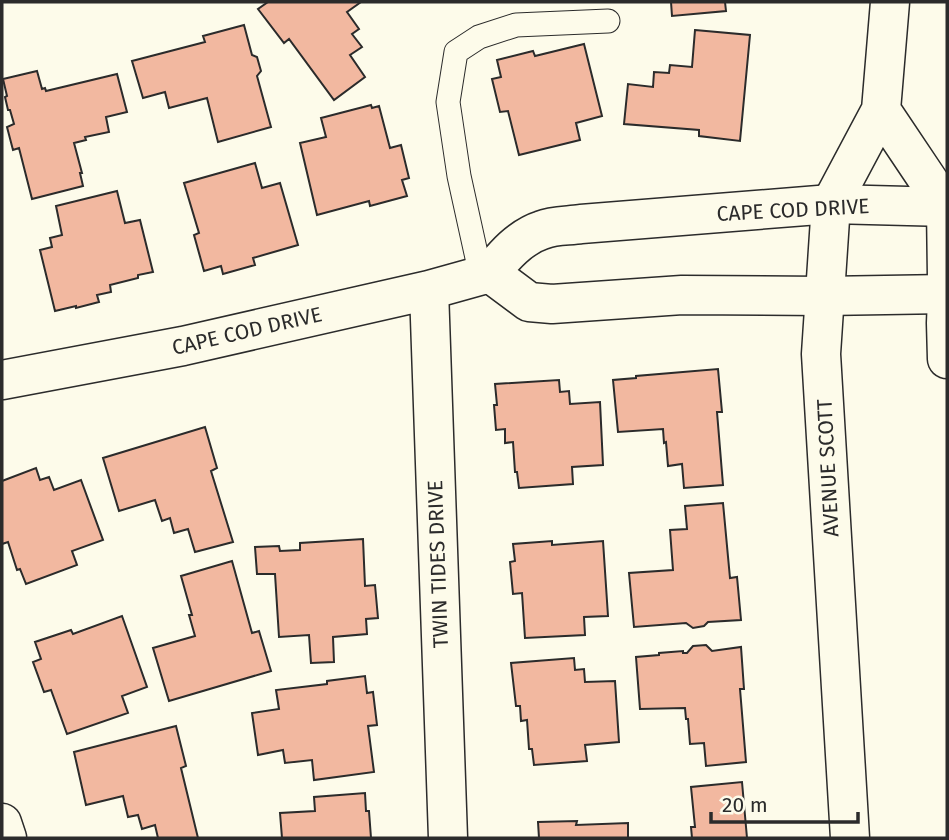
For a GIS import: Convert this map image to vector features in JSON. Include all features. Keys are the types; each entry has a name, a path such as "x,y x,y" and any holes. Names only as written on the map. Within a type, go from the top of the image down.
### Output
{"street":[{"name":"AVENUE SCOTT","path":"850,838 821,354 831,204 881,110 890,2"},
{"path":"881,110 946,207 947,278"},
{"name":"CAPE COD DRIVE","path":"2,380 183,346 429,290 485,274 508,252 532,234 544,229 831,204 946,207"},
{"path":"485,274 529,302 552,304 682,295 947,296 947,359"},
{"name":"TWIN TIDES DRIVE","path":"429,290 448,838"},
{"path":"2,823 7,838"}],"lane":[{"path":"485,274 459,176 448,102 456,52 480,37 516,25 608,21"}],"building":[{"path":"268,2 361,2 347,12 359,29 352,34 362,47 350,55 365,77 334,100 289,39 284,43 258,9"},
{"path":"671,2 725,2 726,11 672,16"},
{"path":"244,25 252,55 257,57 261,71 257,76 271,127 218,142 207,98 169,108 165,92 143,98 132,61 205,42 203,36"},
{"path":"695,30 750,35 740,141 699,136 699,130 624,124 628,84 653,87 654,72 669,73 670,65 692,67"},
{"path":"584,44 602,116 576,123 580,140 519,155 508,111 500,112 492,79 501,77 497,60 533,51 535,56"},
{"path":"37,71 42,89 45,88 46,91 117,74 127,112 106,117 109,132 85,137 86,140 74,143 83,186 32,199 19,148 13,150 7,127 14,124 8,110 3,79"},
{"path":"371,105 372,108 379,106 390,148 401,145 409,178 402,180 407,196 370,206 369,201 317,215 300,143 326,137 321,118"},
{"path":"255,163 262,188 280,183 298,245 253,258 255,265 223,274 221,266 204,271 194,235 199,233 184,183"},
{"path":"117,191 125,223 140,220 153,272 110,285 111,292 97,295 99,302 55,311 40,250 52,247 50,238 62,235 56,206"},
{"path":"718,369 722,412 717,412 723,485 684,488 682,464 668,466 663,429 618,432 613,380"},
{"path":"559,380 560,392 569,391 570,404 600,402 603,465 572,467 573,484 519,488 513,442 505,443 505,429 496,430 495,384"},
{"path":"205,427 217,468 211,471 233,542 195,552 188,529 174,533 170,518 162,521 155,500 119,511 103,458"},
{"path":"36,468 40,480 49,477 54,490 81,480 103,540 72,551 77,565 26,584 20,569 17,570 8,542 2,544 2,481"},
{"path":"723,503 730,578 737,577 741,620 708,622 704,626 693,628 686,623 634,627 629,573 673,570 670,530 687,529 685,506"},
{"path":"363,539 365,586 375,585 378,618 366,619 367,634 333,637 334,662 311,663 309,635 279,637 275,574 257,574 255,547 279,546 280,551 300,550 300,543"},
{"path":"552,541 552,545 603,541 608,616 584,617 585,635 525,638 522,593 513,594 510,562 515,561 513,544"},
{"path":"232,561 252,633 259,631 271,671 169,701 153,648 195,636 181,576"},
{"path":"122,616 147,687 122,696 128,713 67,734 51,690 44,692 33,662 41,659 35,642 71,630 73,634"},
{"path":"706,645 712,651 741,647 744,689 740,689 746,762 706,766 704,743 690,744 685,708 640,709 636,657 683,651 687,653 693,646"},
{"path":"574,658 575,670 584,669 585,682 615,681 619,742 585,745 587,761 534,765 532,749 529,749 527,720 521,721 520,706 516,706 511,663"},
{"path":"365,676 367,693 373,692 377,725 368,726 374,772 314,780 312,760 285,763 283,750 258,755 252,713 279,709 276,690"},
{"path":"176,726 186,766 181,768 198,838 158,838 155,825 142,829 138,815 128,817 123,796 86,805 74,752"},
{"path":"742,782 747,838 692,838 691,827 695,827 691,787"},
{"path":"365,793 371,838 282,838 280,813 315,811 314,797"},
{"path":"577,821 576,825 628,823 628,838 539,838 538,822"}]}
